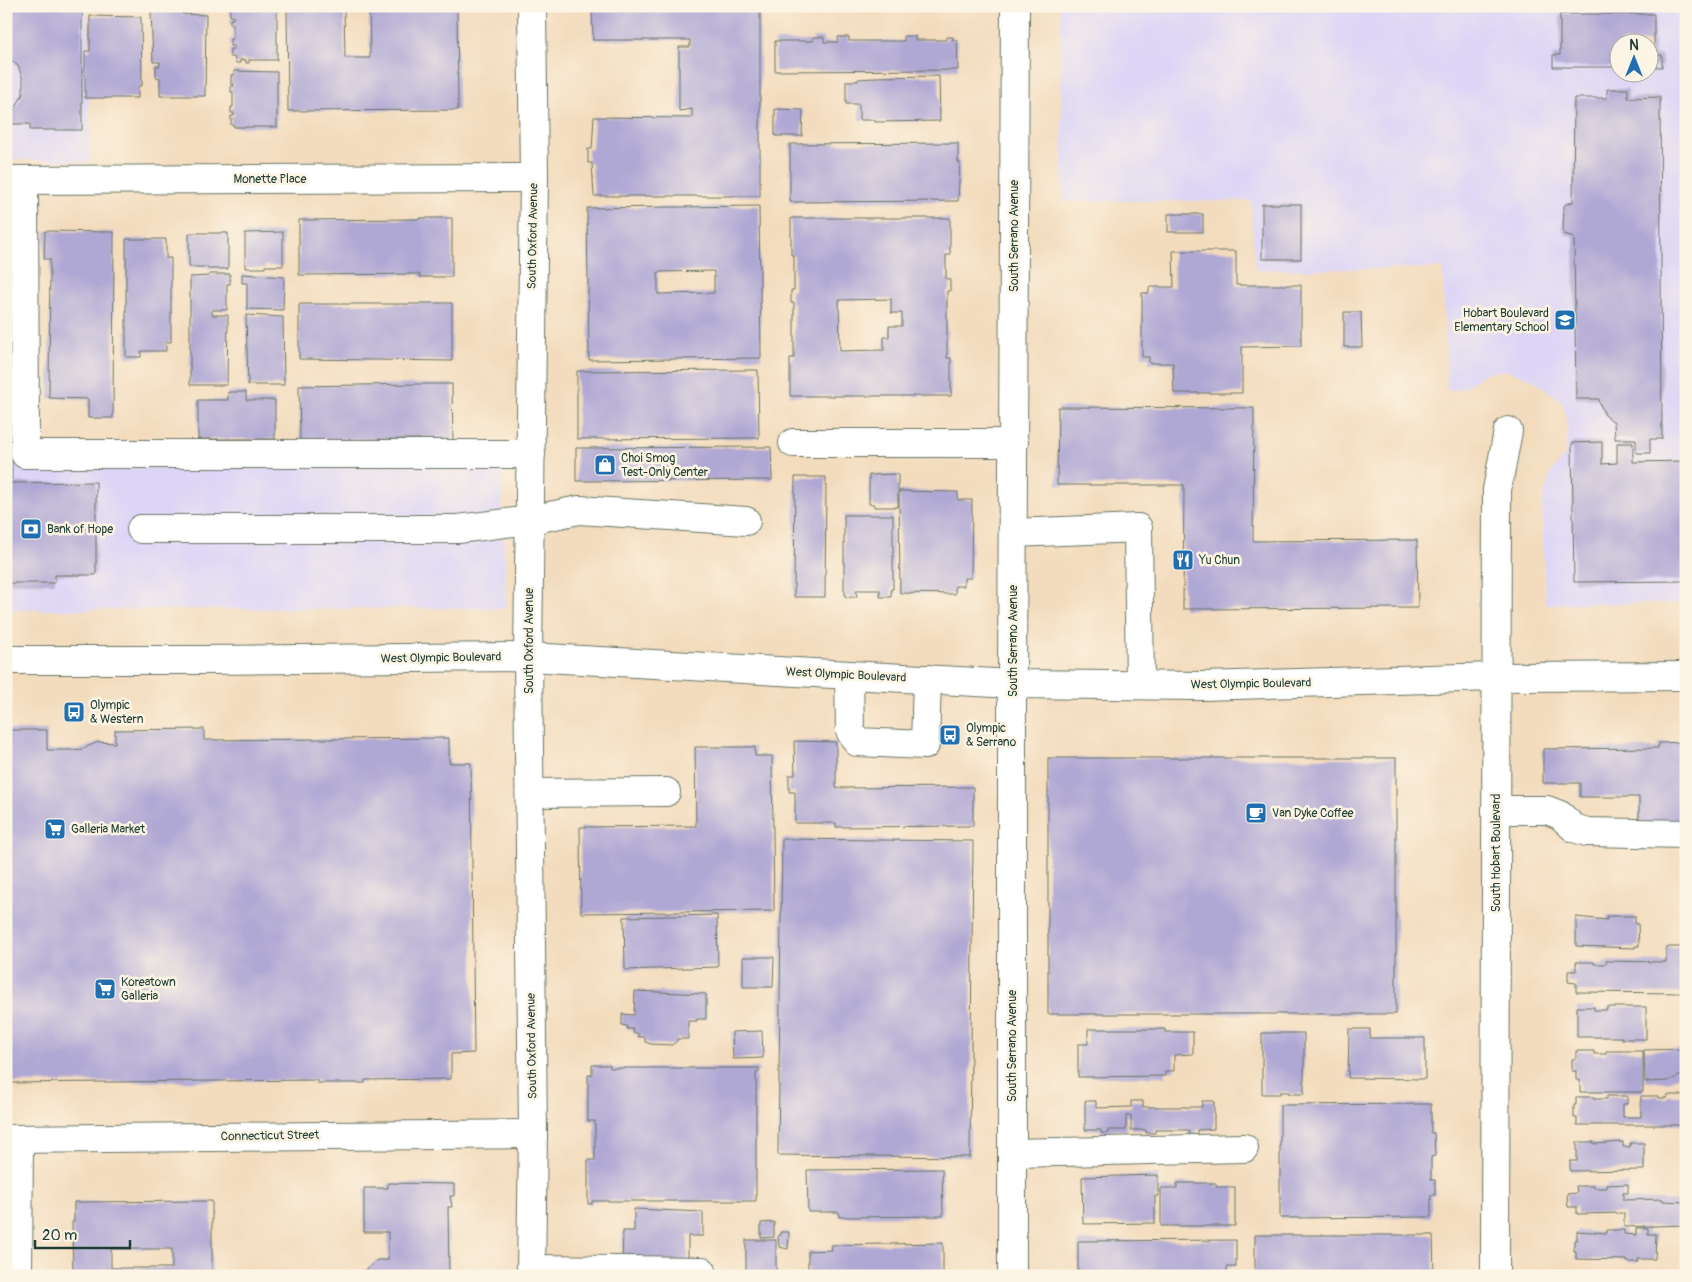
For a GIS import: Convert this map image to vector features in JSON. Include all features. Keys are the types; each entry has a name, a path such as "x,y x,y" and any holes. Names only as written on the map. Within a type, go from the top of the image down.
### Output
{"street":[{"name":"South Oxford Avenue","path":"531,1272 533,1134 528,657 534,178 532,6"},
{"name":"South Serrano Avenue","path":"1012,1276 1015,6"},
{"name":"Monette Place","path":"15,180 534,178"},
{"path":"15,180 25,454 530,454"},
{"name":"South Hobart Boulevard","path":"1495,1276 1495,677 1497,490 1508,431"},
{"path":"793,443 1014,442"},
{"path":"142,529 458,529 530,520 579,510 746,521"},
{"path":"1013,533 1138,528 1140,685"},
{"name":"West Olympic Boulevard","path":"6,660 528,657 1012,684 1202,686 1495,677 1686,676"},
{"path":"850,675 850,731 857,742 925,745 927,679"},
{"path":"530,793 666,792"},
{"path":"1496,810 1547,810 1560,815 1574,828 1587,832 1686,834"},
{"name":"Connecticut Street","path":"13,1139 533,1134"},
{"path":"13,1139 18,1276"},
{"path":"1012,1153 1244,1148"},
{"path":"531,1272 702,1271"}],"shaded area":[{"path":"6,6 87,6 90,162 12,159 22,469 501,462 506,608 6,610"},
{"name":"Hobart Boulevard Elementary School","path":"1060,6 1686,6 1686,603 1545,604 1542,504 1550,474 1565,455 1568,430 1563,404 1532,379 1506,370 1486,373 1462,389 1447,390 1443,268 1255,270 1251,201 1063,201"}],"building":[{"path":"6,6 82,6 82,130 30,130 30,124 6,124 6,118 15,109 23,94 23,80 18,66 6,55"},
{"path":"277,6 277,60 249,60 249,63 246,63 246,60 240,60 240,63 236,63 234,57 230,57 230,49 234,49 234,46 230,46 230,39 233,39 233,24 230,24 230,19 233,19 233,16 230,16 230,7"},
{"path":"287,6 344,6 345,58 370,58 369,6 457,6 458,110 288,111"},
{"path":"592,6 760,6 760,196 594,196 592,163 588,163 588,149 592,149 594,117 692,118 692,109 679,111 679,47 690,47 690,40 593,40"},
{"path":"151,11 182,11 182,14 206,15 205,96 160,96 160,78 156,77 156,66 160,66 160,62 153,62"},
{"path":"1560,14 1654,14 1654,32 1610,32 1610,67 1553,67 1553,55 1560,55"},
{"path":"90,16 141,17 142,86 138,86 138,98 85,98 85,51 90,51"},
{"path":"904,36 915,36 915,40 946,40 946,37 953,37 953,40 957,40 958,70 775,71 775,41 813,41 813,37 824,37 824,42 838,42 838,37 849,37 849,41 904,41"},
{"path":"1660,55 1662,55 1662,67 1660,67"},
{"path":"234,71 277,72 277,127 234,127 234,125 231,125 231,116 234,116 234,113 231,113 233,92 231,92 231,86 234,86 234,84 231,84 231,75 234,75"},
{"path":"939,76 940,121 875,122 875,120 859,120 859,104 846,104 846,81 858,81 858,79 874,77"},
{"path":"1607,89 1628,89 1628,98 1660,97 1662,439 1650,439 1650,453 1636,453 1636,439 1615,439 1614,422 1605,415 1599,399 1576,399 1574,237 1564,234 1563,229 1564,206 1573,202 1574,98 1607,98"},
{"path":"775,109 803,110 802,136 775,136"},
{"path":"958,143 958,162 960,162 958,201 790,202 790,144"},
{"path":"1262,204 1301,204 1301,259 1262,259"},
{"path":"759,206 761,358 589,360 587,208","holes":["714,271 714,293 658,294 658,272"]},
{"path":"1168,214 1203,214 1203,232 1168,232"},
{"path":"6,217 14,217 12,271 6,271"},
{"path":"452,218 452,277 420,277 420,274 299,275 299,220"},
{"path":"791,218 950,218 950,255 946,255 946,279 950,279 950,291 947,291 947,358 951,358 951,396 790,396 790,358 794,358 794,303 791,303 791,290 794,290 794,255 791,255","holes":["891,299 891,313 902,313 902,326 889,326 889,337 884,337 884,350 840,351 839,300"]},
{"path":"45,231 114,232 113,418 88,418 88,399 49,398 50,259 44,259"},
{"path":"283,232 283,266 245,268 245,233"},
{"path":"189,233 228,233 228,269 189,267"},
{"path":"126,239 166,239 166,258 171,258 171,342 166,342 166,351 141,351 141,357 126,357"},
{"path":"1173,251 1236,251 1236,285 1301,285 1301,346 1242,347 1242,393 1174,393 1173,363 1149,363 1149,357 1142,357 1142,293 1149,293 1149,287 1174,287"},
{"path":"209,274 230,274 230,284 227,284 227,310 212,310 212,315 228,315 227,385 190,385 190,277 209,276"},
{"path":"242,274 284,277 283,310 247,309 247,283 242,283"},
{"path":"452,303 452,361 299,359 299,304"},
{"path":"1344,312 1361,312 1362,347 1344,347"},
{"path":"246,315 283,317 284,385 248,385"},
{"path":"6,337 12,337 12,479 6,479"},
{"path":"758,370 759,438 577,439 577,371"},
{"path":"452,384 453,442 421,443 421,439 300,440 299,386"},
{"path":"228,392 246,392 246,400 275,400 275,439 198,439 198,400 228,400"},
{"path":"1058,407 1254,408 1253,541 1417,540 1418,608 1183,609 1184,485 1057,485"},
{"path":"1602,442 1602,464 1617,463 1617,443 1633,443 1633,462 1686,461 1686,581 1574,582 1572,443"},
{"path":"771,447 772,480 576,481 576,448"},
{"path":"898,474 898,507 874,507 874,504 869,504 869,475"},
{"path":"795,477 826,477 825,597 794,597"},
{"path":"96,482 96,575 55,575 55,583 6,583 6,483"},
{"path":"899,491 958,492 958,500 972,500 971,578 964,578 964,586 955,586 955,594 900,593"},
{"path":"844,515 893,515 893,589 891,589 891,597 880,597 880,590 856,590 857,597 845,597"},
{"path":"204,729 204,740 449,738 449,763 471,763 474,1053 451,1054 451,1079 365,1080 365,1083 317,1083 317,1080 6,1083 6,730 47,730 47,750 73,750 82,749 98,742 115,743 115,730"},
{"path":"794,741 836,742 836,788 973,787 973,826 836,827 836,823 795,823 795,792 789,792 789,775 795,775"},
{"path":"1686,742 1686,824 1639,824 1639,797 1580,797 1580,783 1543,783 1543,749 1658,748 1659,743"},
{"path":"695,747 755,747 755,756 772,756 774,911 581,913 580,827 696,826"},
{"path":"1048,758 1396,758 1396,1014 1048,1014"},
{"path":"782,839 973,841 970,1157 778,1155"},
{"path":"717,915 718,967 625,970 624,917"},
{"path":"1607,916 1635,916 1635,924 1638,924 1639,946 1635,946 1635,948 1576,946 1576,917 1607,920"},
{"path":"1683,921 1686,921 1686,956 1682,956 1682,963 1686,963 1686,993 1576,992 1576,983 1568,982 1568,971 1576,971 1576,962 1606,964 1606,961 1666,962 1666,947 1682,947"},
{"path":"743,957 774,957 773,987 743,987"},
{"path":"635,991 706,994 706,1019 688,1021 688,1039 677,1039 672,1045 645,1042 645,1037 638,1037 638,1033 633,1033 633,1029 627,1029 627,1026 622,1025 622,1014 634,1015"},
{"path":"1577,1007 1594,1007 1594,1010 1607,1010 1607,1007 1646,1007 1646,1039 1577,1037"},
{"path":"1088,1029 1165,1029 1165,1032 1193,1032 1193,1054 1174,1055 1174,1071 1165,1071 1165,1076 1078,1077 1078,1044 1088,1044"},
{"path":"1349,1029 1370,1029 1370,1038 1425,1038 1425,1079 1348,1078"},
{"path":"762,1031 763,1058 733,1059 732,1032"},
{"path":"1262,1033 1304,1033 1304,1094 1280,1092 1280,1094 1262,1094"},
{"path":"1686,1049 1686,1073 1668,1081 1645,1082 1644,1050"},
{"path":"1576,1051 1594,1051 1594,1054 1606,1054 1606,1051 1643,1051 1643,1092 1580,1092 1580,1080 1576,1080 1576,1071 1572,1071 1572,1059 1576,1059"},
{"path":"592,1065 610,1065 610,1068 759,1068 759,1072 756,1072 756,1201 592,1201 592,1204 588,1204 588,1160 595,1160 595,1121 588,1121 588,1075 592,1075"},
{"path":"1667,1095 1686,1095 1686,1125 1577,1125 1577,1118 1574,1118 1576,1097 1607,1099 1607,1096 1627,1096 1627,1104 1623,1104 1623,1117 1641,1117 1641,1096 1667,1098"},
{"path":"1085,1101 1096,1101 1096,1108 1131,1107 1131,1101 1143,1101 1143,1107 1202,1107 1202,1101 1214,1101 1214,1129 1197,1130 1197,1135 1189,1135 1189,1130 1155,1130 1155,1133 1146,1133 1146,1130 1131,1130 1131,1116 1126,1116 1126,1130 1108,1130 1108,1133 1101,1133 1101,1130 1085,1130"},
{"path":"1431,1104 1431,1133 1434,1133 1435,1156 1431,1157 1431,1180 1435,1180 1435,1195 1431,1195 1431,1217 1280,1218 1280,1105"},
{"path":"1577,1142 1594,1142 1594,1144 1623,1142 1623,1147 1630,1147 1630,1143 1644,1143 1644,1170 1570,1171 1570,1161 1577,1161"},
{"path":"942,1169 943,1216 839,1217 839,1212 808,1212 807,1170"},
{"path":"1158,1175 1158,1196 1155,1196 1155,1223 1083,1224 1082,1177"},
{"path":"388,1183 454,1184 454,1196 450,1196 452,1207 448,1207 449,1276 365,1276 365,1271 377,1260 388,1260 388,1232 364,1232 364,1188 388,1188"},
{"path":"1177,1183 1216,1183 1216,1187 1235,1187 1235,1226 1161,1226 1161,1188 1177,1188"},
{"path":"1628,1184 1628,1193 1623,1193 1623,1200 1663,1199 1663,1201 1686,1202 1686,1225 1624,1227 1624,1213 1577,1214 1577,1207 1568,1207 1567,1194 1577,1193 1576,1186 1607,1188 1607,1185"},
{"path":"212,1201 212,1276 73,1276 72,1222 74,1222 74,1202","holes":["111,1249 172,1249 172,1268 111,1268"]},
{"path":"634,1209 703,1212 703,1236 688,1236 688,1263 622,1263 623,1231 634,1231"},
{"path":"774,1222 774,1237 761,1238 761,1223"},
{"path":"1636,1228 1648,1228 1648,1234 1656,1234 1655,1259 1638,1259 1638,1262 1627,1262 1627,1260 1576,1259 1574,1240 1577,1240 1577,1231 1607,1233 1607,1230 1624,1230 1624,1234 1636,1235"},
{"path":"780,1232 789,1232 788,1249 779,1247 778,1235 781,1235"},
{"path":"1255,1235 1433,1235 1434,1276 1255,1276"},
{"path":"746,1240 776,1240 776,1276 746,1276"},
{"path":"1236,1240 1236,1267 1227,1267 1227,1276 1078,1276 1078,1241"},
{"path":"943,1243 943,1276 808,1276 808,1251 832,1250 831,1245"}],"place":[{"name":"Hobart Boulevard Elementary School","path":"1565,320"},
{"name":"Choi Smog Test-Only Center","path":"605,465"},
{"name":"Bank of Hope","path":"31,529"},
{"name":"Yu Chun","path":"1183,560"},
{"name":"Olympic & Western","path":"74,712"},
{"name":"Olympic & Serrano","path":"950,735"},
{"name":"Van Dyke Coffee","path":"1256,813"},
{"name":"Galleria Market","path":"55,829"},
{"name":"Koreatown Galleria","path":"105,989"}]}
